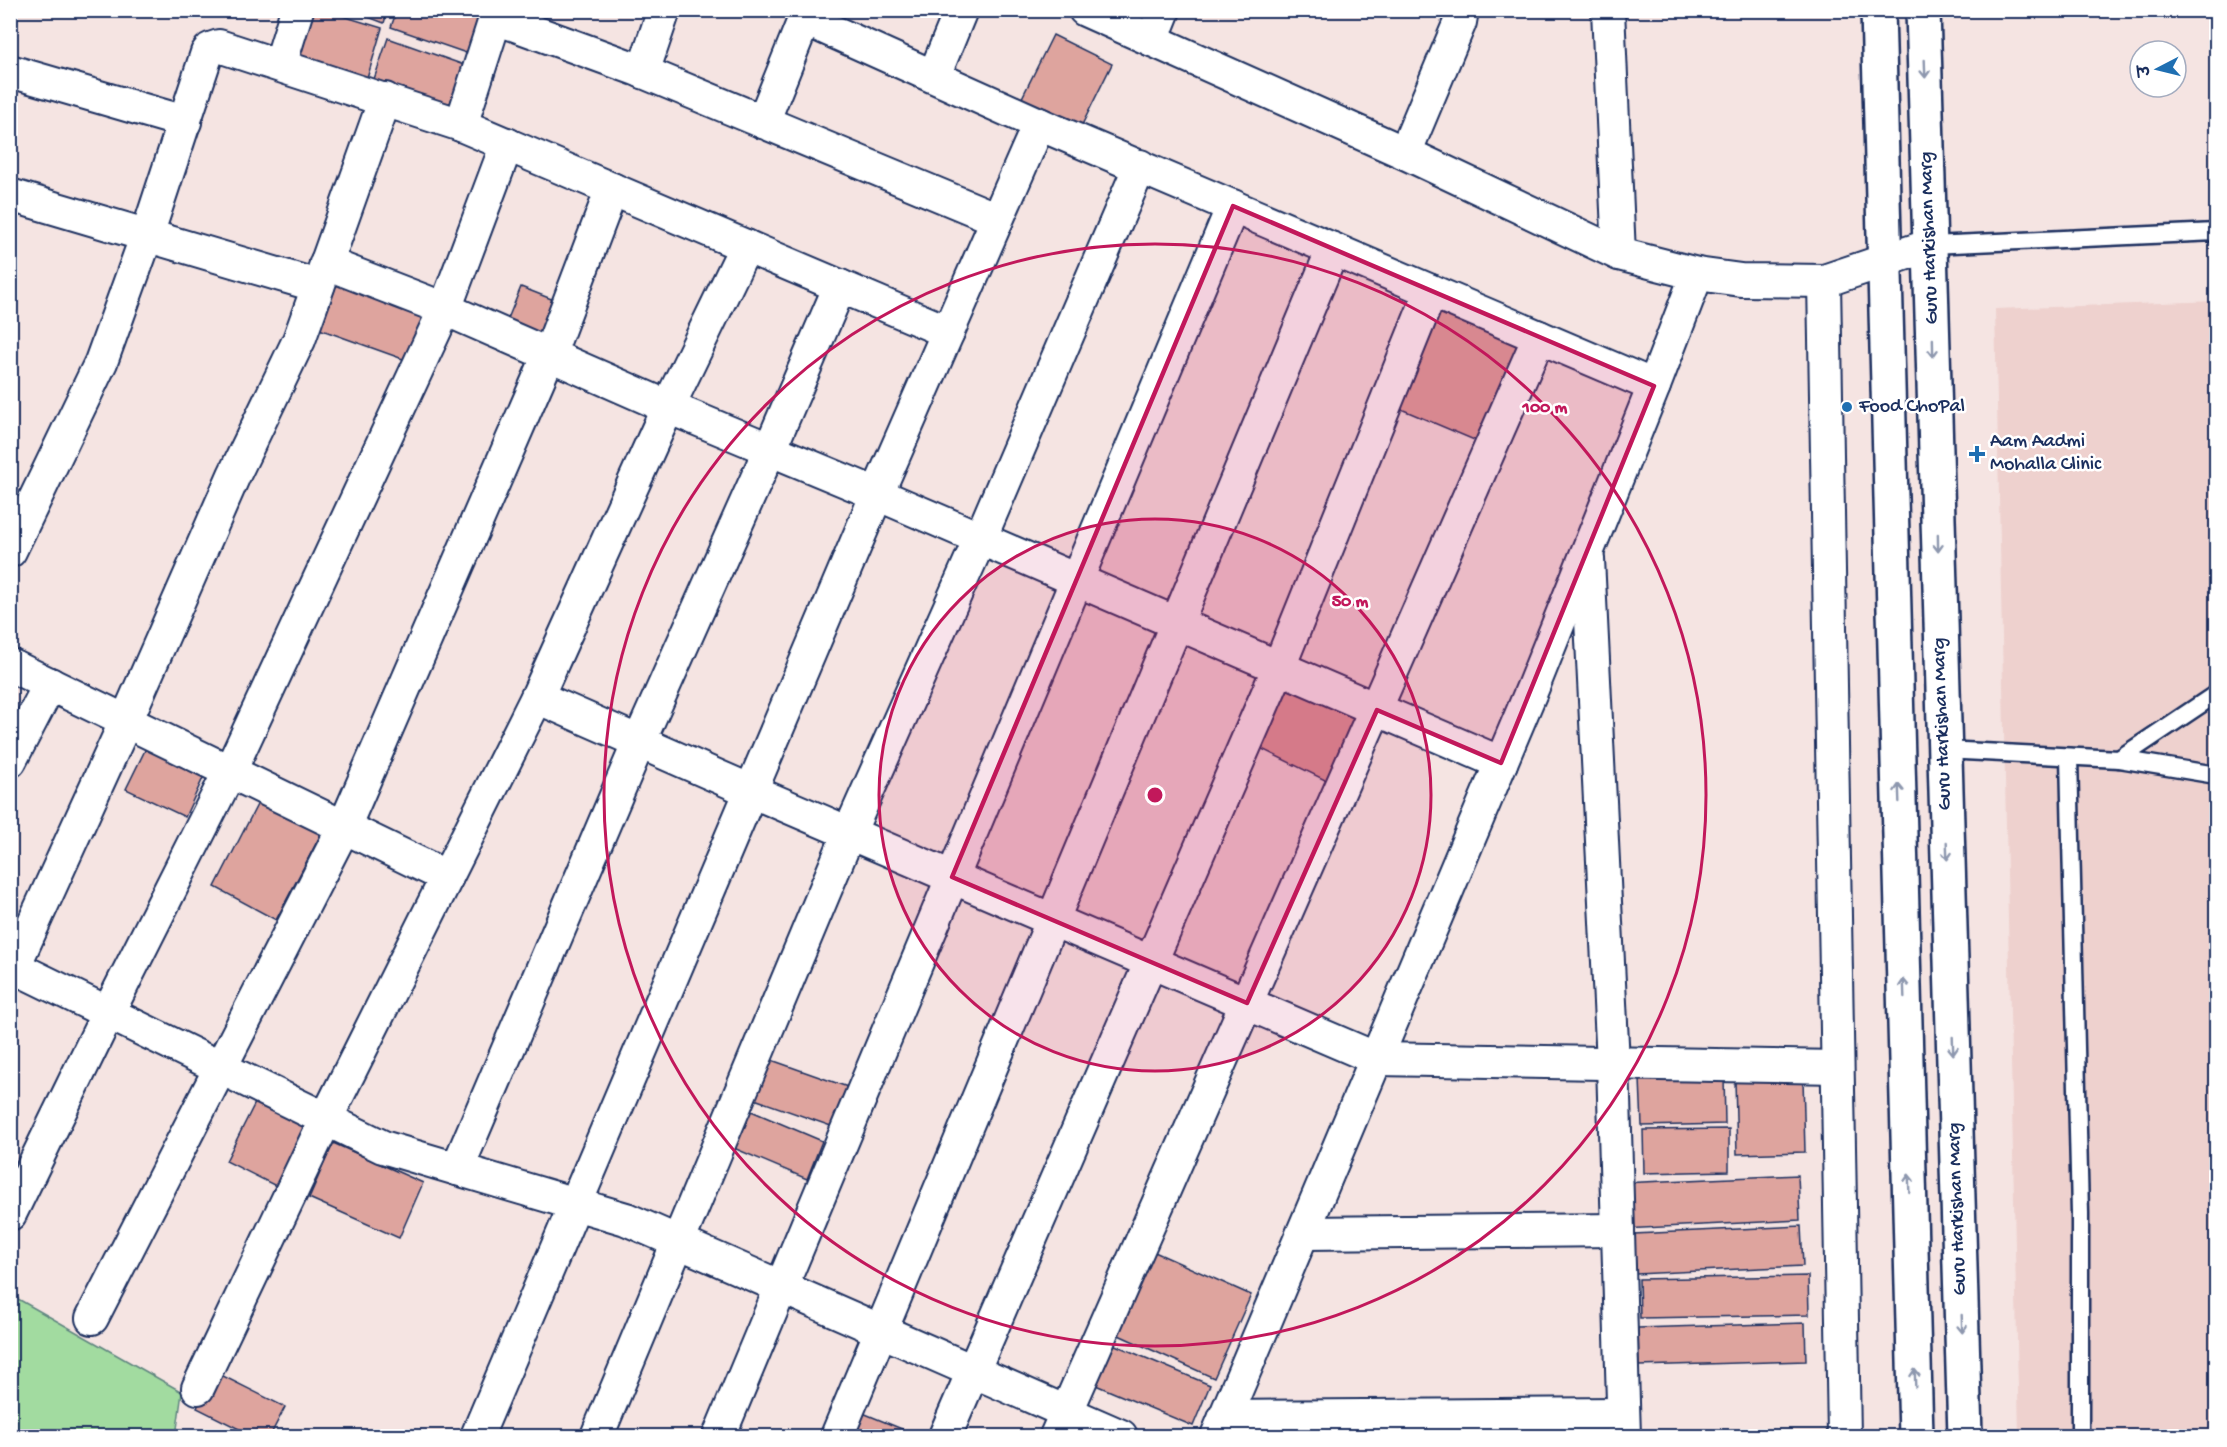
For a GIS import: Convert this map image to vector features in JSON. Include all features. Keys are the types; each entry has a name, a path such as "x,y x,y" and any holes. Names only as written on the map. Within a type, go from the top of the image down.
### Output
{"main road":[{"path":"1878,10 1916,1437"},
{"name":"Guru Harkishan Marg","path":"1923,10 1965,1437"}],"street":[{"path":"280,65 297,10"},
{"path":"643,72 664,10"},
{"path":"934,76 961,10"},
{"path":"1085,10 1405,153 1619,255 1697,274 1741,280 1824,281 1931,245"},
{"path":"1152,40 1164,10"},
{"path":"1405,153 1460,22 1462,10"},
{"path":"1608,10 1619,255"},
{"path":"461,125 497,14 997,219"},
{"path":"763,122 807,15 1039,124 1654,386"},
{"path":"11,550 102,362 207,53 210,49 219,46 461,125 948,332"},
{"path":"10,71 185,122"},
{"path":"385,99 299,340 234,475 126,721 12,969 108,1012 382,1147 626,1219 973,1372 1061,1425 1121,1437"},
{"path":"477,1437 877,494 1039,124"},
{"path":"10,1214 108,1012 231,771 445,309 507,144"},
{"path":"597,1437 849,833 980,539 1140,166"},
{"path":"92,1318 344,827 549,355 612,189"},
{"path":"10,195 147,235 322,275 445,309 668,407 877,494 1501,763"},
{"path":"719,1437 1233,206"},
{"path":"198,1388 326,1119 537,697 668,407 746,246"},
{"path":"837,1437 1333,249"},
{"path":"1588,549 1613,1063 1623,1425 1221,1427 1501,763 1697,274"},
{"path":"1824,281 1844,1437"},
{"path":"457,1169 639,742 840,286"},
{"path":"945,1437 1279,667 1431,291"},
{"path":"1061,1425 1539,337"},
{"path":"10,664 447,877"},
{"path":"10,761 50,684"},
{"path":"537,697 1377,1059 1837,1067"},
{"path":"1304,1233 1618,1230"}],"lane":[{"path":"1931,245 2217,232"},
{"path":"2119,759 2217,694"},
{"path":"1944,750 2119,759 2217,776"},
{"path":"2069,756 2080,1213 2080,1437"}],"highlighted area":[{"path":"1233,206 1654,386 1501,763 1377,710 1247,1003 952,877"}],"shaded area":[{"path":"2216,301 2216,1436 2019,1436 1995,309"}],"green space":[{"path":"11,1295 182,1392 176,1436 11,1436"}],"building":[{"path":"299,10 323,10 382,28 366,82 285,58"},
{"path":"350,10 388,10 384,23"},
{"path":"397,10 487,10 472,55 391,27"},
{"path":"1053,35 1112,64 1075,139 1016,110"},
{"path":"388,38 464,65 447,112 372,85"},
{"path":"327,276 433,313 414,363 311,326"},
{"path":"521,287 564,304 548,344 505,326"},
{"path":"1436,306 1521,342 1479,442 1394,406"},
{"path":"1281,681 1358,719 1327,781 1250,743"},
{"path":"151,738 209,765 185,817 126,789"},
{"path":"259,801 321,834 276,920 215,887"},
{"path":"760,1056 859,1091 845,1131 746,1096"},
{"path":"1724,1076 1725,1124 1642,1126 1640,1079"},
{"path":"1803,1079 1805,1152 1737,1154 1735,1081"},
{"path":"257,1099 309,1126 278,1187 226,1161"},
{"path":"737,1105 822,1141 807,1179 722,1143"},
{"path":"1729,1129 1729,1171 1644,1173 1643,1130"},
{"path":"333,1143 423,1183 399,1238 309,1198"},
{"path":"1798,1175 1800,1220 1623,1229 1621,1183"},
{"path":"1801,1226 1803,1266 1636,1274 1634,1234"},
{"path":"1148,1249 1251,1295 1214,1378 1112,1332"},
{"path":"1808,1276 1809,1315 1640,1318 1639,1279"},
{"path":"1805,1323 1806,1361 1639,1366 1638,1328"},
{"path":"1108,1342 1210,1385 1193,1426 1091,1383"},
{"path":"215,1372 285,1407 270,1436 253,1436 197,1408"},
{"path":"853,1409 919,1436 842,1436"}],"place":[{"name":"Food ChoPal","path":"1847,407"},
{"name":"Aam Aadmi Mohalla Clinic","path":"1977,454"}]}
